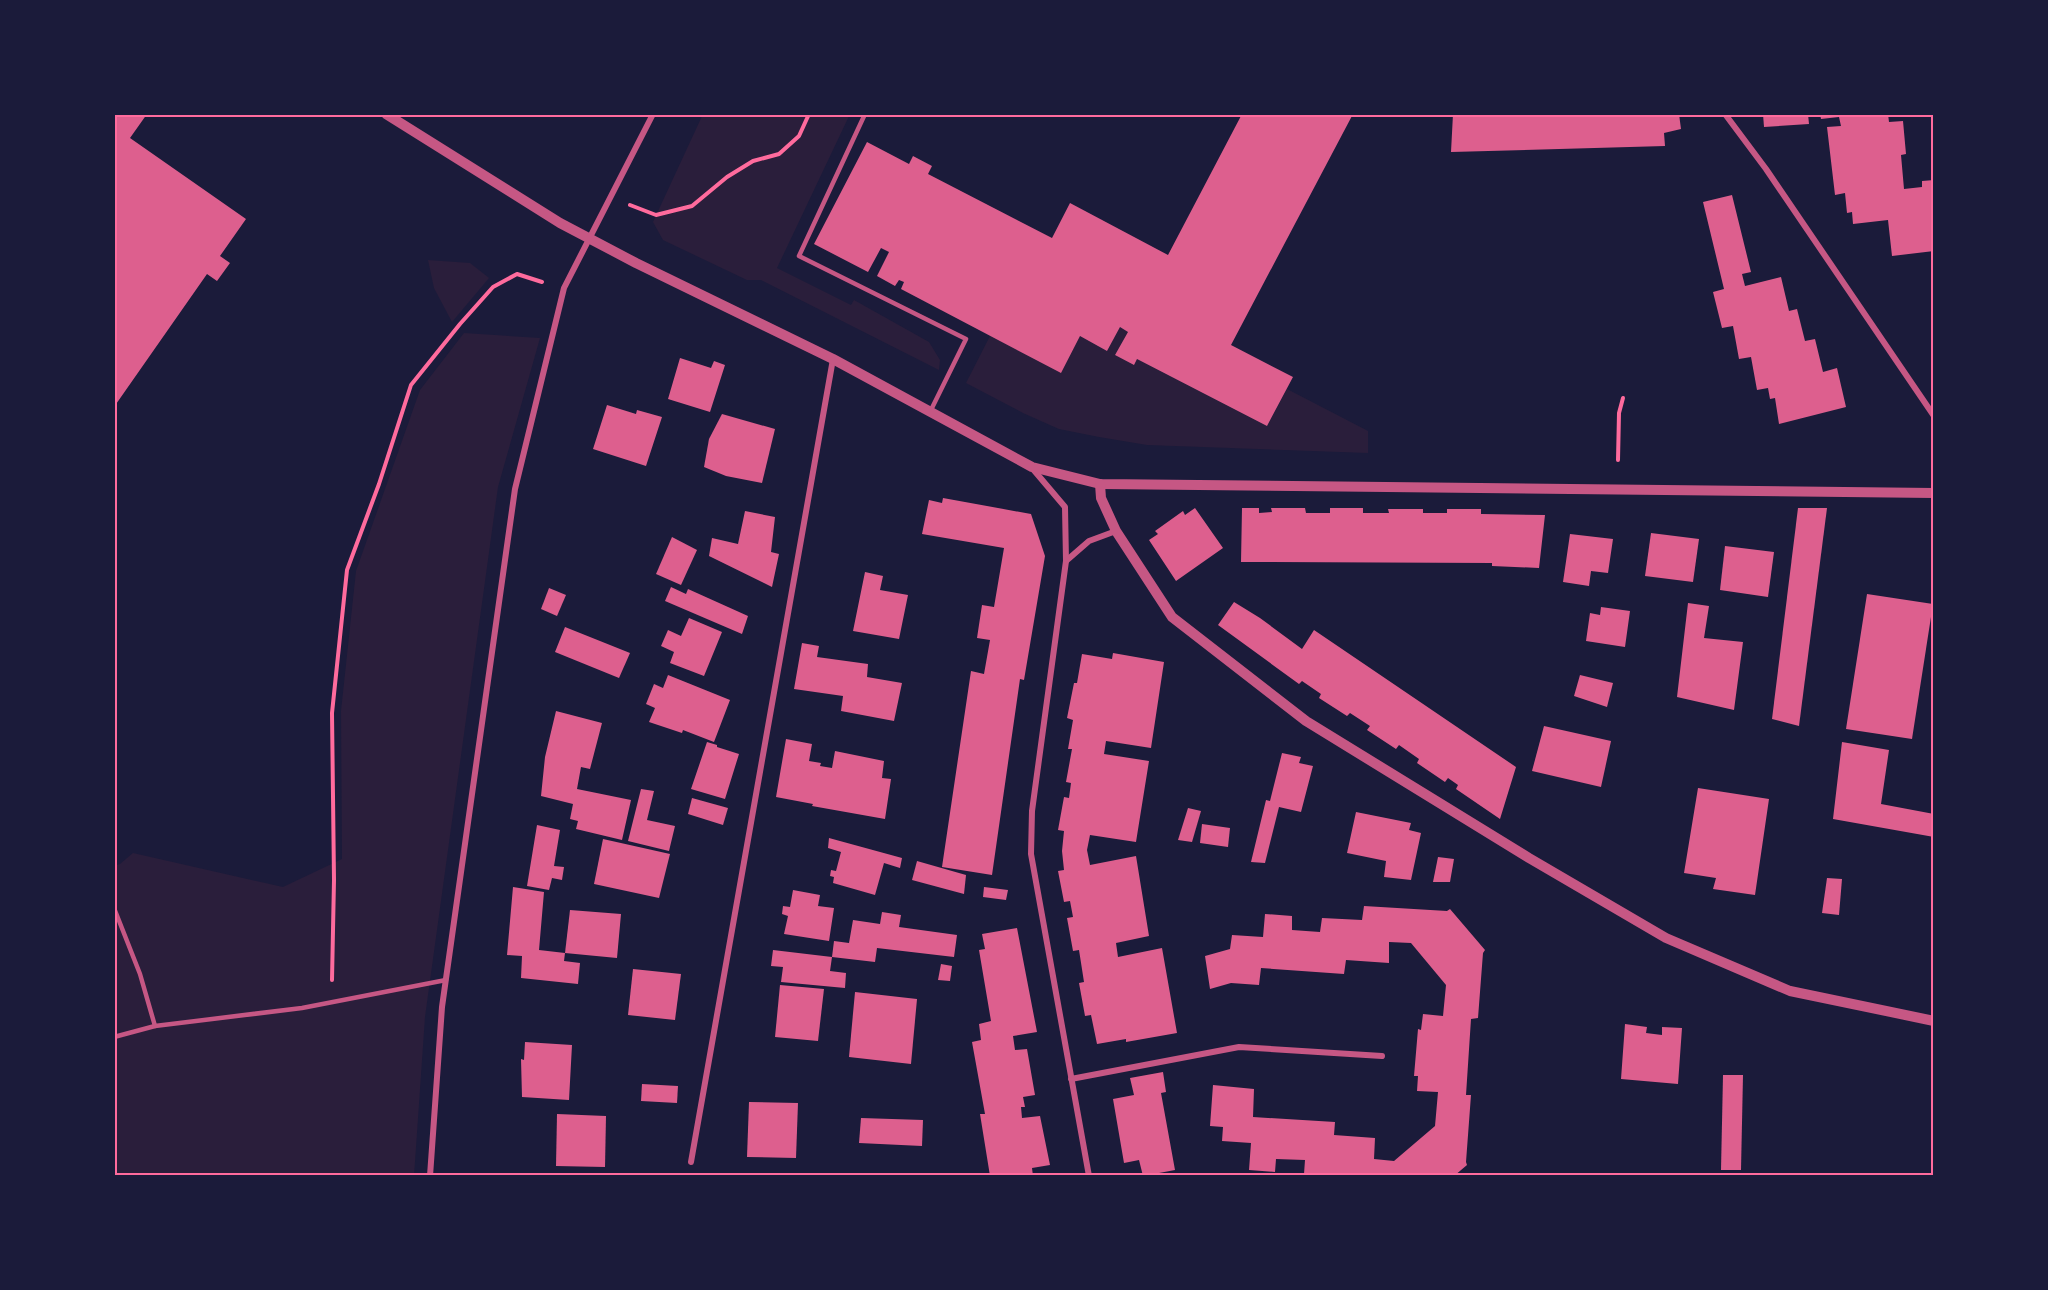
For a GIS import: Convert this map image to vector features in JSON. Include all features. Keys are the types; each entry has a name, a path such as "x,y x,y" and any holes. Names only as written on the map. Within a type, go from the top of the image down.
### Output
{"street":[{"path":"386,114 560,223 636,264 833,360 1032,467 1100,484 1934,493"},
{"path":"430,1176 442,1007 515,489 564,288 653,114"},
{"path":"1725,114 1766,169 1934,416"},
{"path":"691,1162 833,360"},
{"path":"1032,467 1065,507 1066,561 1032,811 1031,854 1089,1176"},
{"path":"1100,484 1101,498 1116,531 1172,617 1306,721 1529,858 1666,938 1790,991 1934,1021"},
{"path":"1066,561 1089,541 1116,531"},
{"path":"1071,1079 1239,1047 1382,1056"}],"lane":[{"path":"865,114 799,256 966,339 930,412"},
{"path":"114,909 140,974 155,1026"},
{"path":"114,1037 155,1026 302,1008 446,980"}],"path":[{"path":"610,198 656,214 692,206 727,177 753,161 779,154 799,136 809,114"},
{"path":"332,1002 334,880 332,714 347,570 379,484 411,385 493,287 517,274 564,288"},
{"path":"1618,460 1619,413 1623,398"}],"shaded area":[{"path":"703,114 850,114 777,268 851,305 854,300 929,342 940,360 939,370 761,280 747,280 663,240 653,222"},
{"path":"428,260 470,263 489,278 452,322 434,288"},
{"path":"1120,327 1128,332 1115,355 1134,365 1137,359 1267,426 1287,389 1368,431 1368,453 1147,445 1099,437 1059,429 966,383 990,336 1080,336 1107,351"},
{"path":"464,333 540,338 498,487 425,1017 414,1176 114,1176 114,866 133,853 283,887 342,859 341,711 356,571 420,390"}],"building":[{"path":"114,114 147,114 130,138 246,219 220,256 230,263 217,281 207,274 114,407"},
{"path":"1242,114 1353,114 1231,345 1293,377 1267,426 1137,359 1134,365 1115,355 1128,332 1120,327 1107,351 1080,336 1061,373 901,289 904,282 899,280 895,286 877,276 889,252 881,248 868,272 814,244 867,142 909,164 913,156 932,166 928,174 1052,238 1070,203 1168,255"},
{"path":"1453,114 1679,114 1681,129 1664,133 1665,146 1451,152"},
{"path":"1763,114 1808,114 1809,124 1764,127"},
{"path":"1820,114 1888,114 1889,122 1903,121 1906,154 1901,155 1904,189 1922,187 1922,181 1934,180 1934,251 1892,256 1888,220 1853,224 1852,212 1847,213 1845,193 1835,195 1827,127 1841,126 1839,117 1821,119"},
{"path":"1732,195 1751,272 1742,274 1745,286 1781,277 1789,311 1797,309 1805,341 1815,339 1823,372 1837,368 1846,407 1779,424 1775,398 1770,399 1768,388 1757,390 1751,357 1739,359 1733,326 1722,328 1713,292 1724,289 1703,202"},
{"path":"680,358 711,368 714,361 725,365 710,412 668,399"},
{"path":"607,405 636,414 637,410 662,417 646,466 593,449"},
{"path":"722,414 775,429 762,483 726,476 704,467 709,439"},
{"path":"943,498 1031,514 1045,556 1024,680 1020,679 992,875 942,867 971,671 984,674 990,640 977,638 982,605 994,607 1004,548 922,534 929,500 942,503"},
{"path":"1195,508 1223,548 1176,581 1149,540 1158,534 1155,531 1183,511 1185,515"},
{"path":"1242,508 1259,508 1259,513 1272,512 1271,508 1305,508 1306,513 1330,513 1330,508 1363,508 1363,513 1389,513 1388,509 1423,509 1423,513 1447,513 1447,509 1481,509 1481,514 1545,515 1539,568 1492,566 1492,563 1241,562"},
{"path":"1798,508 1827,508 1799,726 1772,719"},
{"path":"745,511 775,517 771,552 779,554 772,587 709,556 712,538 738,544"},
{"path":"1651,533 1699,539 1693,582 1645,576"},
{"path":"1570,534 1613,539 1608,573 1591,571 1589,586 1563,582"},
{"path":"672,537 697,550 681,585 656,574"},
{"path":"1725,546 1774,552 1768,597 1720,590"},
{"path":"865,572 883,576 880,590 908,595 899,639 853,631"},
{"path":"671,587 686,594 688,589 748,616 742,634 665,601"},
{"path":"549,588 566,595 557,616 541,609"},
{"path":"1867,594 1933,604 1912,739 1846,729"},
{"path":"1234,602 1302,649 1314,630 1516,767 1500,819 1456,789 1458,785 1448,778 1445,782 1417,763 1419,759 1399,745 1396,749 1367,730 1370,726 1350,713 1347,716 1319,698 1321,694 1302,681 1299,684 1218,625"},
{"path":"1688,603 1709,606 1704,638 1743,642 1734,710 1677,697"},
{"path":"1601,607 1630,611 1625,647 1586,641 1590,613 1600,615"},
{"path":"689,618 722,632 704,676 670,663 674,652 661,646 668,630 681,636"},
{"path":"565,627 630,653 619,678 555,652"},
{"path":"802,643 819,646 817,657 868,664 867,677 902,683 894,721 841,711 843,696 794,689"},
{"path":"1113,653 1164,662 1151,748 1106,741 1104,754 1149,761 1136,842 1090,835 1087,850 1090,865 1136,856 1149,936 1116,943 1118,957 1162,948 1177,1033 1126,1042 1126,1039 1097,1044 1091,1015 1085,1016 1079,983 1084,982 1079,950 1073,951 1067,918 1073,917 1070,901 1064,902 1058,871 1064,870 1062,851 1064,831 1058,830 1064,797 1069,798 1071,783 1066,782 1072,749 1068,749 1073,720 1067,718 1082,654 1112,659"},
{"path":"668,675 730,700 714,742 683,730 682,733 649,722 655,708 646,704 654,684 663,688"},
{"path":"1580,675 1613,683 1607,707 1574,696"},
{"path":"556,711 602,723 590,769 581,767 577,789 631,800 622,840 576,829 578,821 570,819 573,804 541,796 545,757"},
{"path":"1544,726 1611,741 1601,787 1532,771"},
{"path":"786,739 812,744 809,761 821,763 820,766 832,768 835,751 884,761 882,778 891,779 885,819 776,797"},
{"path":"707,742 739,754 725,799 691,789"},
{"path":"1842,742 1889,750 1881,804 1934,814 1934,837 1833,819"},
{"path":"1282,753 1301,757 1299,763 1313,766 1301,812 1279,807 1265,863 1251,862 1266,800 1270,801"},
{"path":"1698,788 1769,799 1755,895 1713,889 1716,878 1684,873"},
{"path":"641,789 654,791 647,820 675,826 669,851 628,841"},
{"path":"692,798 728,808 723,825 688,814"},
{"path":"1188,808 1201,811 1192,842 1178,840"},
{"path":"1356,812 1411,823 1409,830 1421,833 1411,880 1384,877 1386,861 1347,853"},
{"path":"1202,824 1230,828 1228,847 1200,843"},
{"path":"537,825 560,830 554,866 564,867 562,880 552,878 549,890 527,886"},
{"path":"829,838 902,858 900,868 884,863 875,895 833,883 834,877 830,876 831,870 836,871 841,852 828,848"},
{"path":"603,839 670,854 659,898 594,884"},
{"path":"1438,857 1454,859 1450,882 1433,882"},
{"path":"917,861 966,875 964,894 912,880"},
{"path":"1827,878 1842,879 1839,915 1822,913"},
{"path":"513,887 544,892 539,950 565,953 564,961 580,963 578,984 521,978 522,956 507,955"},
{"path":"984,887 1008,890 1006,900 983,897"},
{"path":"793,890 820,895 818,906 834,908 829,941 784,934 788,916 782,914 783,906 790,907"},
{"path":"1364,906 1447,911 1450,909 1485,950 1478,1018 1471,1019 1466,1095 1471,1095 1467,1165 1454,1176 1304,1174 1305,1160 1276,1159 1275,1172 1249,1170 1251,1143 1222,1141 1223,1127 1210,1126 1213,1085 1254,1089 1253,1117 1335,1122 1334,1135 1375,1138 1374,1159 1394,1161 1435,1126 1438,1092 1417,1091 1418,1076 1414,1076 1418,1029 1421,1030 1423,1014 1443,1016 1446,985 1411,943 1389,942 1389,963 1346,960 1344,974 1261,968 1259,985 1231,983 1210,989 1205,956 1230,949 1232,935 1263,937 1265,914 1292,916 1292,930 1320,932 1322,918 1362,920"},
{"path":"570,910 621,914 617,958 565,953"},
{"path":"882,912 901,915 899,927 957,935 954,957 877,948 875,962 832,957 834,941 849,943 853,920 880,924"},
{"path":"1017,928 1037,1032 1013,1036 1015,1050 1027,1049 1035,1095 1023,1097 1025,1107 1021,1107 1022,1118 1040,1116 1050,1165 1032,1168 1033,1176 990,1176 980,1114 985,1114 972,1042 981,1040 979,1024 991,1021 979,950 985,949 982,934"},
{"path":"773,950 832,957 830,971 846,973 845,988 781,982 783,967 771,966"},
{"path":"941,964 952,966 950,981 938,980"},
{"path":"633,969 681,974 675,1020 628,1015"},
{"path":"780,985 824,989 818,1041 775,1037"},
{"path":"855,992 917,999 911,1064 849,1057"},
{"path":"1625,1024 1647,1027 1646,1033 1662,1035 1662,1027 1682,1028 1678,1084 1621,1079"},
{"path":"525,1042 572,1045 569,1100 522,1097 521,1059 524,1060"},
{"path":"1163,1072 1166,1092 1161,1093 1175,1170 1143,1176 1139,1160 1124,1163 1113,1099 1134,1095 1130,1078"},
{"path":"1723,1075 1743,1075 1741,1170 1721,1170"},
{"path":"642,1084 678,1086 677,1103 641,1101"},
{"path":"749,1102 798,1103 796,1158 747,1157"},
{"path":"557,1114 606,1116 605,1167 556,1166"},
{"path":"861,1118 923,1120 922,1146 859,1143"}]}
